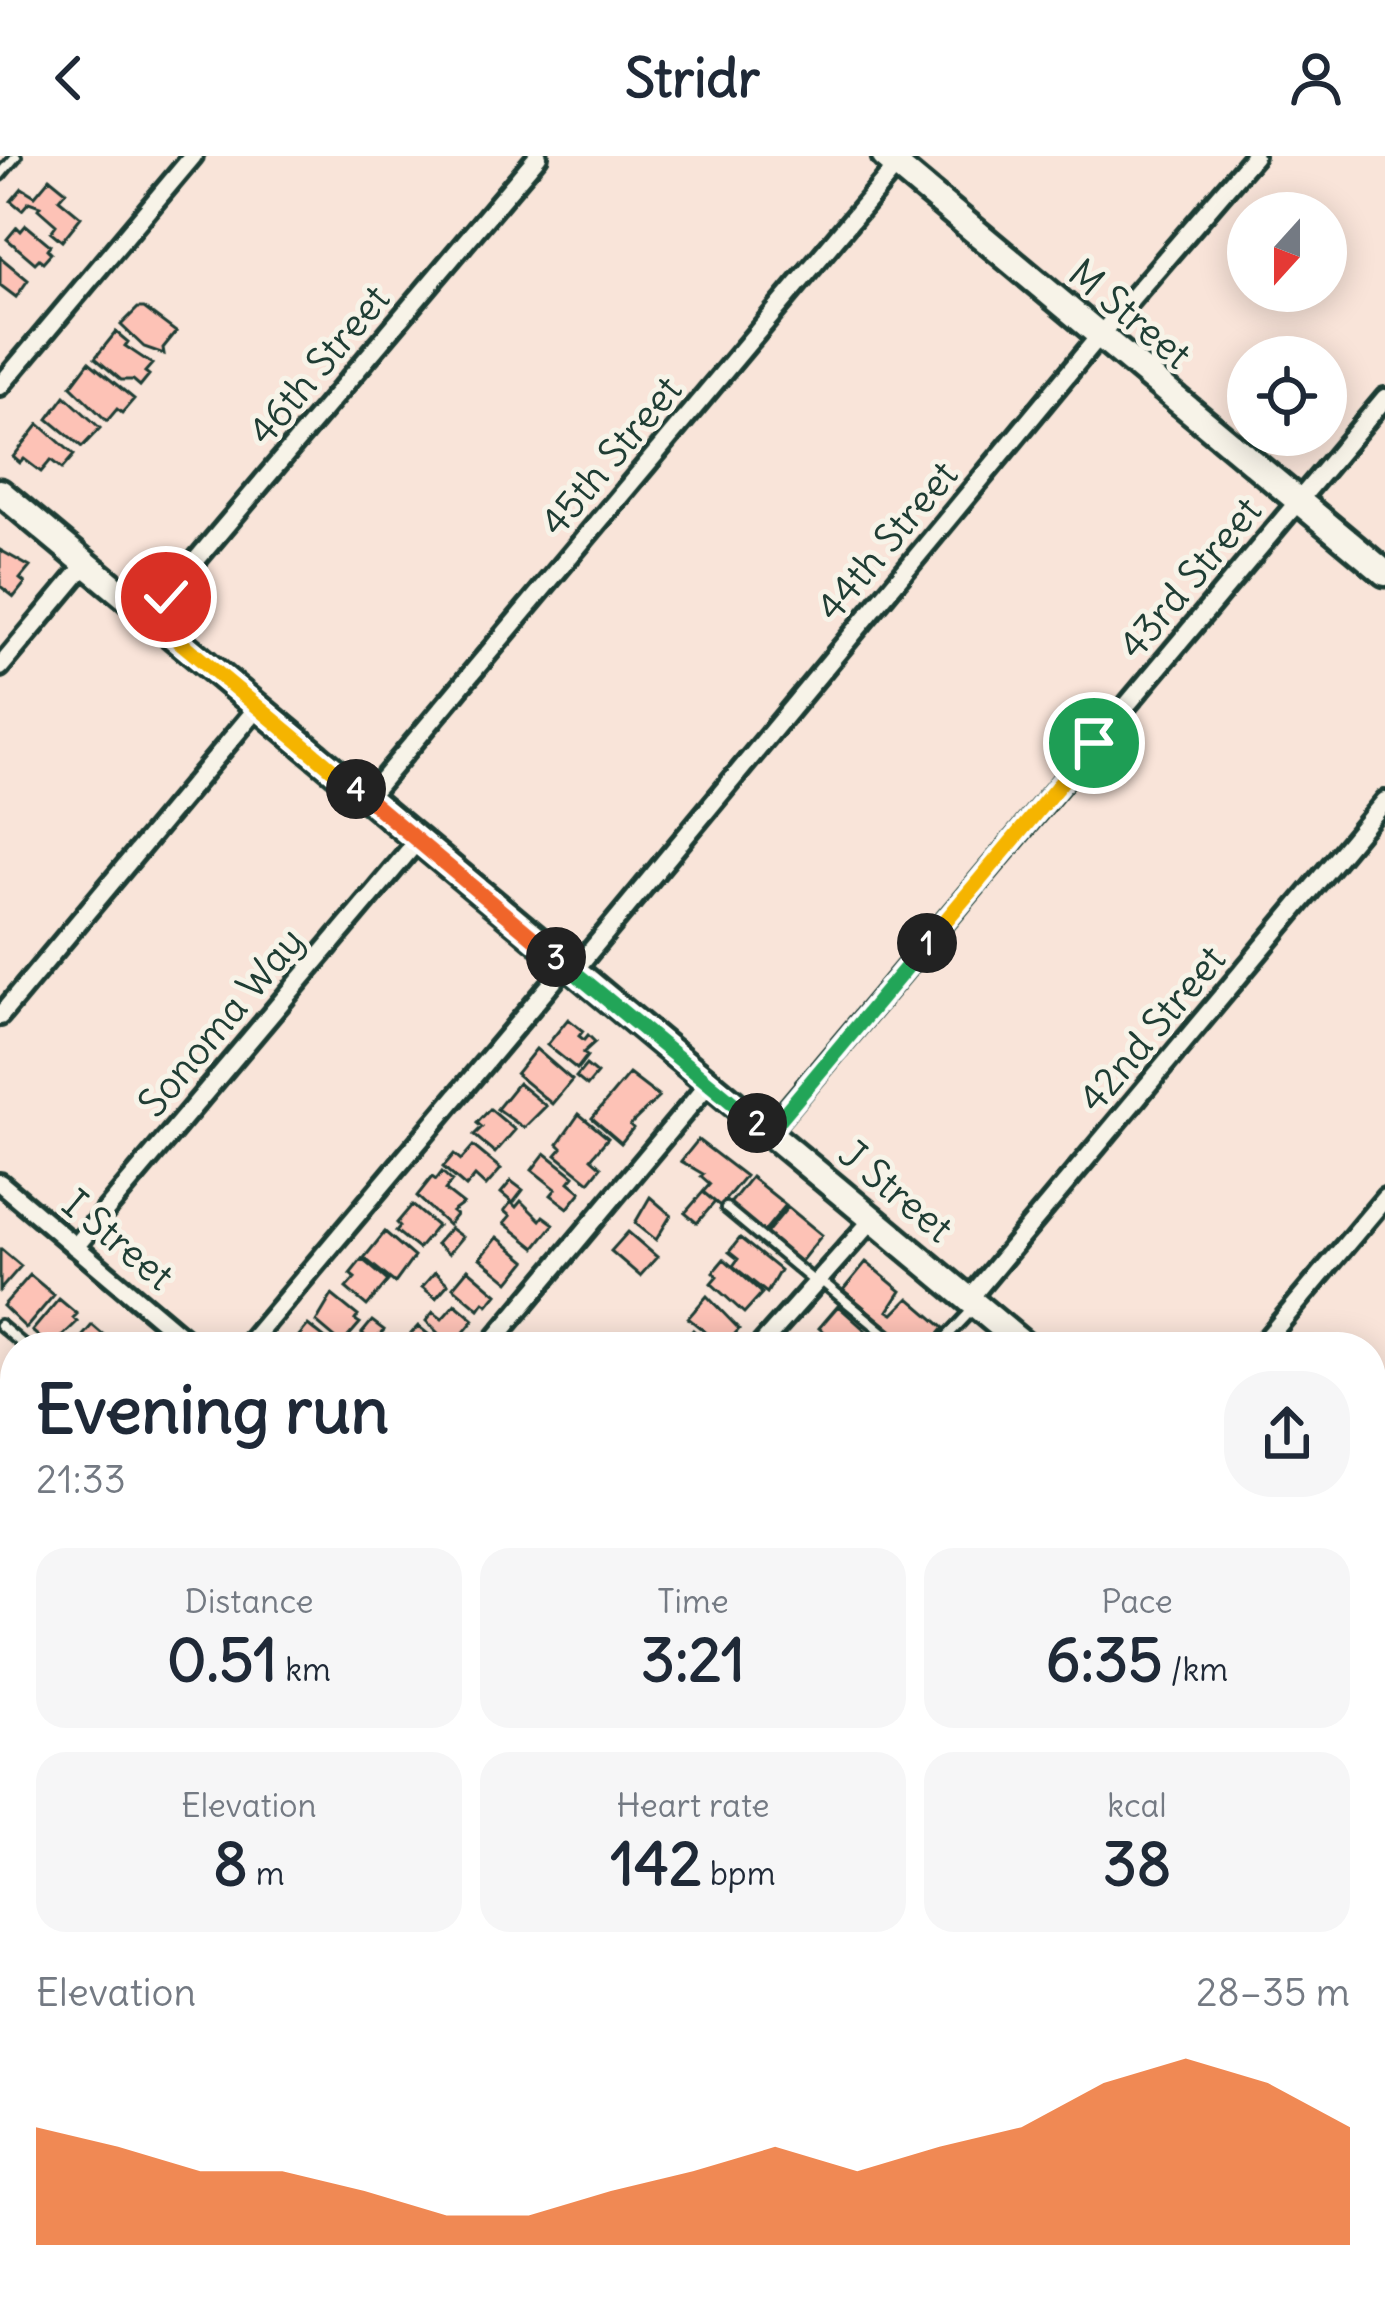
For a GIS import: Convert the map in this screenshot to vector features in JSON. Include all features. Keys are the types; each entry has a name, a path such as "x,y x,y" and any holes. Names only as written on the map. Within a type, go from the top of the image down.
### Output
{"main road":[{"name":"M Street","path":"896,159 1385,573"},
{"name":"J Street","path":"0,492 1008,1332"}],"street":[{"path":"0,386 194,156"},
{"name":"46th Street","path":"149,616 538,156"},
{"name":"44th Street","path":"259,1332 1254,156"},
{"name":"45th Street","path":"367,798 896,159"},
{"name":"43rd Street","path":"769,1132 1385,398"},
{"path":"0,667 86,564"},
{"path":"0,1016 258,707"},
{"name":"42nd Street","path":"973,1302 1385,801"},
{"name":"Sonoma Way","path":"75,1247 418,840"},
{"path":"501,1332 709,1083"},
{"name":"I Street","path":"0,1184 176,1332"},
{"path":"1273,1332 1385,1198"},
{"path":"772,1332 873,1219"}],"lane":[{"path":"0,175 16,156"},
{"path":"726,1208 882,1332"},
{"path":"949,1332 973,1302"}],"building":[{"path":"50,178 66,191 59,199 81,217 62,241 51,232 56,225 40,206 29,202 22,210 11,201 22,188 35,196"},
{"path":"26,225 50,245 51,253 43,262 35,263 7,239 17,227 21,231"},
{"path":"0,257 28,280 16,297 0,285"},
{"path":"138,308 176,332 163,348 164,354 144,347 121,325"},
{"path":"116,332 128,342 125,346 152,364 140,386 133,380 121,380 95,358"},
{"path":"89,362 134,399 107,421 71,386"},
{"path":"65,396 100,428 82,447 48,419"},
{"path":"39,424 74,455 62,469 51,460 41,472 13,457"},
{"path":"0,550 30,567 14,597 0,586"},
{"path":"568,1019 583,1031 579,1036 584,1040 588,1035 595,1042 583,1053 587,1056 577,1069 547,1045"},
{"path":"536,1049 572,1080 552,1104 516,1074"},
{"path":"586,1065 597,1074 587,1086 576,1077"},
{"path":"629,1074 659,1097 630,1125 633,1128 621,1143 592,1118"},
{"path":"518,1083 546,1106 524,1128 497,1109"},
{"path":"490,1109 515,1130 495,1153 474,1135 482,1127 477,1123"},
{"path":"579,1114 608,1138 591,1158 601,1167 589,1182 556,1155 562,1148 558,1144"},
{"path":"698,1140 745,1176 720,1206 703,1192 710,1184 703,1174 681,1161"},
{"path":"473,1146 501,1169 486,1186 475,1176 466,1187 443,1167 454,1154 461,1160"},
{"path":"545,1153 574,1176 569,1182 581,1192 568,1208 551,1195 556,1189 532,1170"},
{"path":"442,1172 452,1181 445,1190 463,1204 452,1212 456,1215 448,1225 417,1196"},
{"path":"751,1177 786,1205 762,1234 728,1206"},
{"path":"511,1181 523,1190 513,1203 501,1193"},
{"path":"703,1192 715,1202 697,1223 685,1213"},
{"path":"650,1197 671,1215 656,1240 635,1223"},
{"path":"521,1201 540,1220 543,1216 554,1224 535,1248 504,1223 510,1216 504,1211 511,1202 516,1207"},
{"path":"412,1205 437,1226 418,1249 396,1231"},
{"path":"788,1207 822,1235 799,1264 764,1236"},
{"path":"450,1228 462,1237 448,1254 436,1244"},
{"path":"385,1232 414,1257 395,1283 364,1258"},
{"path":"628,1232 657,1257 640,1276 611,1251"},
{"path":"497,1237 526,1261 509,1282 480,1258"},
{"path":"740,1238 780,1270 767,1293 733,1266 738,1259 729,1252"},
{"path":"0,1250 21,1266 0,1290"},
{"path":"362,1259 388,1281 367,1306 346,1288"},
{"path":"724,1259 762,1293 744,1313 711,1283"},
{"path":"866,1262 901,1291 888,1311 893,1314 909,1298 944,1328 941,1332 894,1332 843,1290"},
{"path":"468,1269 497,1294 479,1309 453,1287"},
{"path":"435,1272 448,1284 436,1298 422,1287"},
{"path":"30,1275 54,1295 26,1328 3,1306"},
{"path":"332,1295 360,1323 352,1332 328,1332 316,1322"},
{"path":"707,1296 739,1329 705,1332 688,1318"},
{"path":"59,1299 77,1314 73,1318 77,1322 67,1332 32,1331"},
{"path":"455,1304 474,1320 464,1332 437,1332 426,1321 433,1312 442,1319"},
{"path":"838,1306 865,1330 824,1332 819,1328"},
{"path":"372,1321 384,1330 382,1332 363,1332"}],"route":[{"path":"166,597 149,616 769,1132 1094,743"}]}
